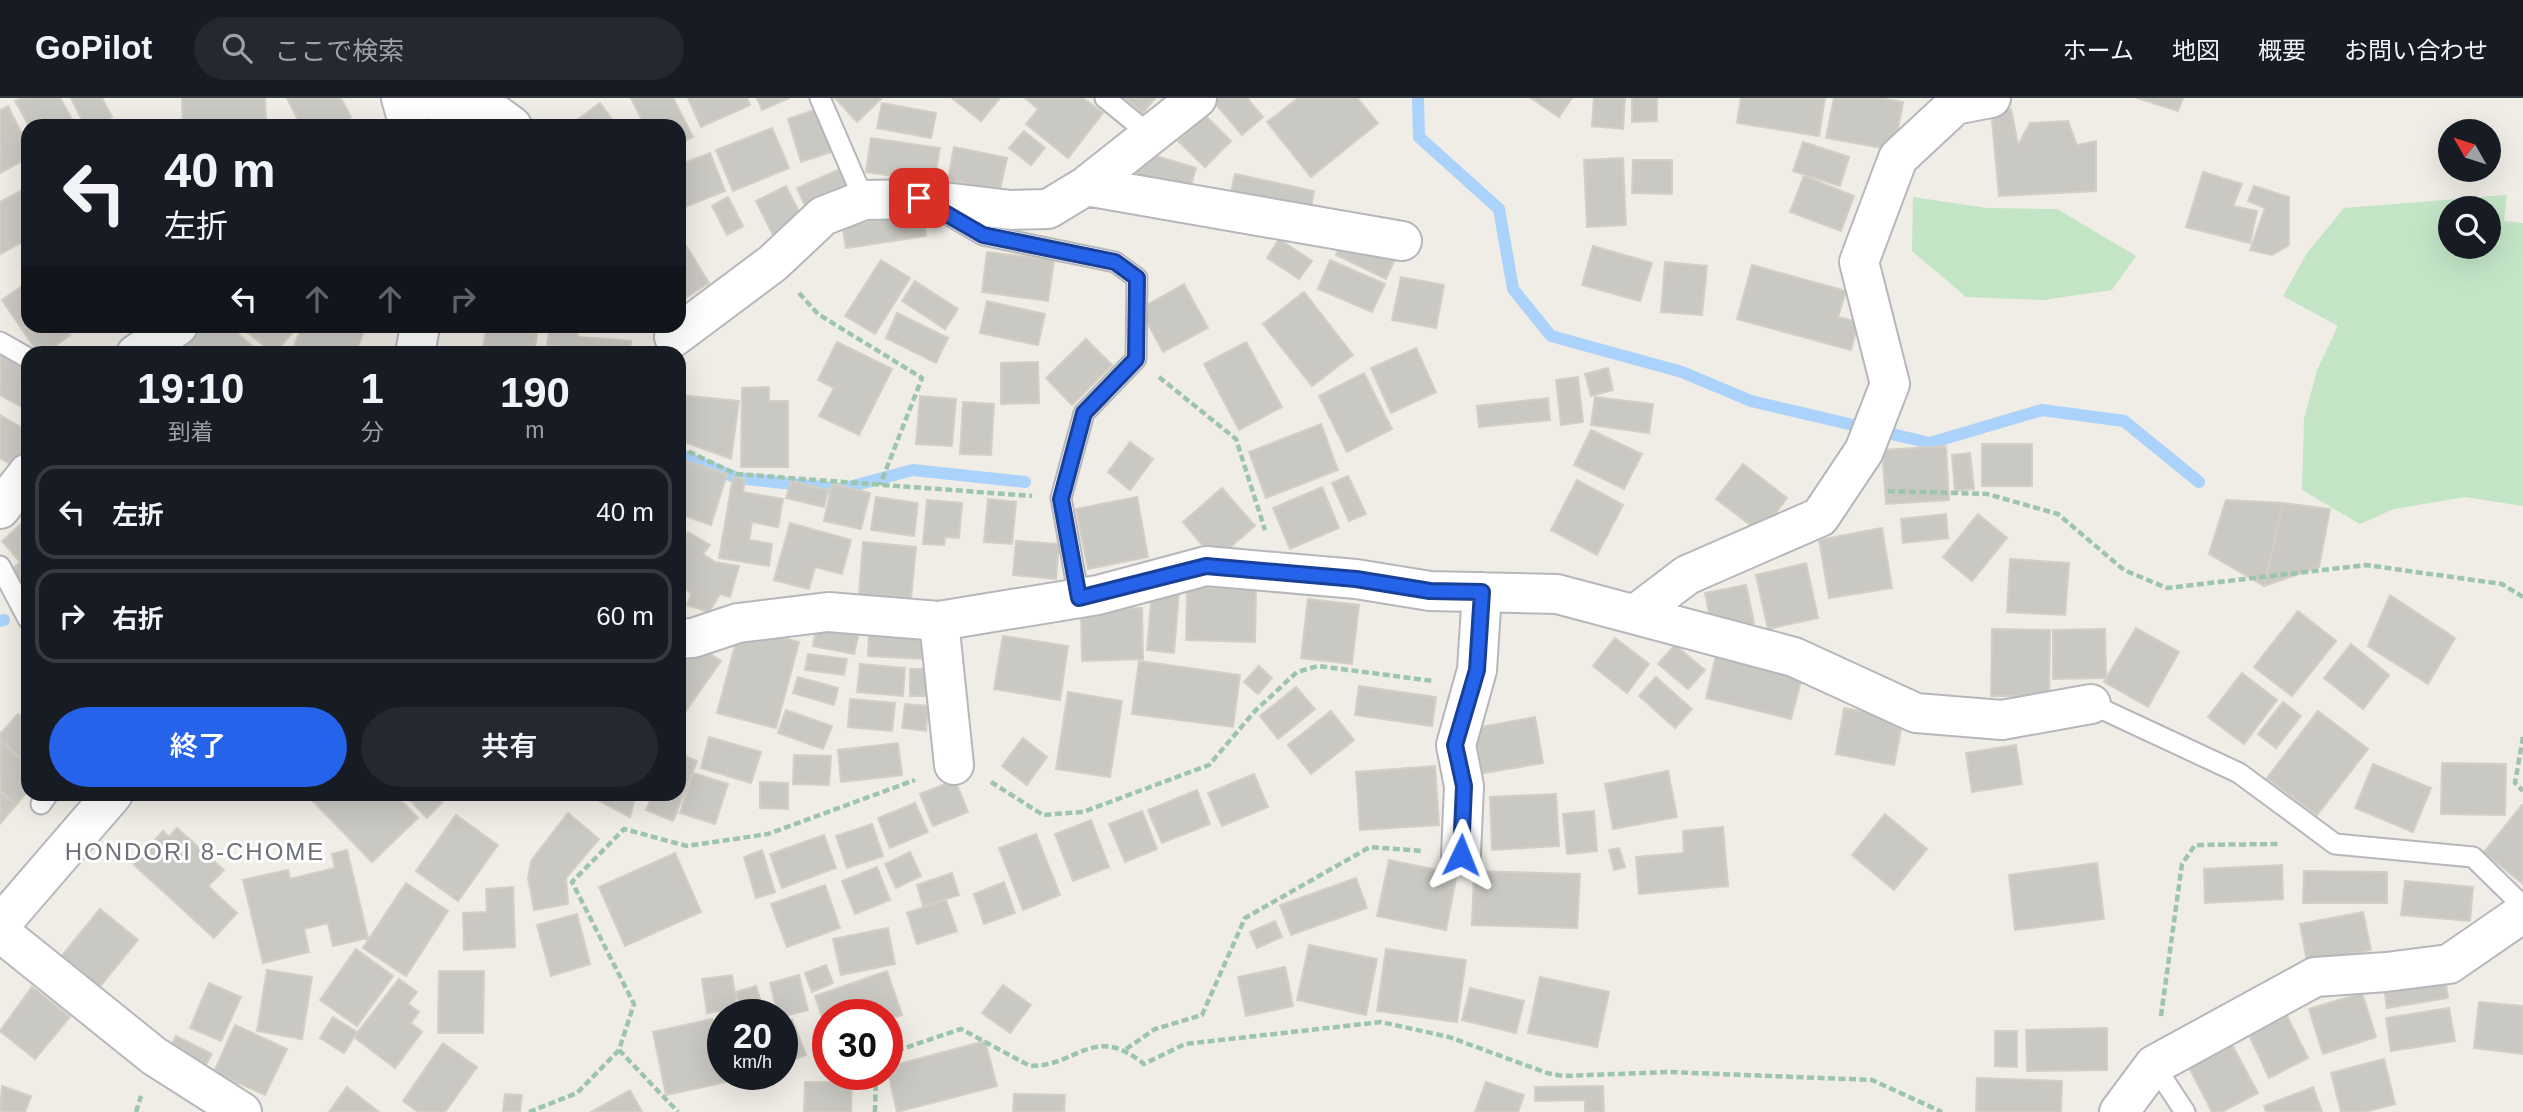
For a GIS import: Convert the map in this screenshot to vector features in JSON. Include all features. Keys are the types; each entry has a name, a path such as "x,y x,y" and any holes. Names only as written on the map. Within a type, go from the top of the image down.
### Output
{"street":[{"path":"401,98 407,119"},
{"path":"414,98 486,107 502,119"},
{"path":"686,327 773,263 823,216 864,200 919,198 1011,210 1048,209 1086,186 1197,98"},
{"path":"1637,613 1687,575 1820,517 1864,451 1890,384 1859,262 1898,158 1955,105 1991,98"},
{"path":"1086,186 1402,242"},
{"path":"148,346 168,333"},
{"path":"0,509 21,482"},
{"path":"686,638 738,623 828,612 939,621 1079,598 1206,566 1430,591 1557,594 1637,613 1794,657 1916,713 2002,720 2091,704"},
{"path":"1461,855 1464,786 1455,745 1477,670 1482,592"},
{"path":"939,621 954,765"},
{"path":"0,925 107,801"},
{"path":"2119,1112 2154,1065 2315,976 2386,972 2449,964 2523,913"},
{"path":"0,932 154,1056 242,1112"}],"lane":[{"path":"820,98 864,200"},
{"path":"1105,98 1149,134"},
{"path":"919,198 983,235 1115,262 1137,278 1136,359 1084,413 1061,499 1079,598"},
{"path":"0,342 21,354"},
{"path":"0,566 21,606"},
{"path":"2091,704 2239,773 2336,844 2473,858 2523,906"},
{"path":"2154,1065 2185,1112"}],"path":[{"path":"773,263 818,314 922,378 880,485"},
{"path":"1136,359 1236,439 1263,528 1305,575"},
{"path":"686,450 736,474 1061,499"},
{"path":"1838,490 1987,494 2058,514 2124,569 2167,588 2366,565 2502,584 2523,597"},
{"path":"528,1112 577,1093 619,1050 634,1004 572,882 624,829 687,846 768,834 954,765 971,770 1043,815 1083,812 1209,765 1255,711 1297,671 1318,666 1472,686"},
{"path":"2523,737 2515,783 2523,791"},
{"path":"2154,1065 2182,864 2195,845 2336,844"},
{"path":"1126,1049 1155,1029 1202,1015 1245,918 1370,847 1461,855"},
{"path":"903,1048 961,1028 1030,1066 1042,1066 1094,1045 1126,1049 1144,1064 1185,1044 1381,1022 1449,1037 1547,1073 1563,1076 1669,1072 1872,1080 1942,1112"},
{"path":"619,1050 678,1112"},
{"path":"875,1112 876,1090"}],"green space":[{"path":"2507,195 2504,221 2523,223 2523,506 2465,497 2394,509 2360,524 2302,490 2304,419 2317,370 2338,326 2283,296 2307,253 2344,208 2438,201 2438,259 2501,259 2501,196 2494,196"},
{"path":"1913,197 1987,208 2057,209 2136,256 2112,290 2043,300 1966,297 1912,251"}],"building":[{"path":"21,98 60,98 72,119 25,119 15,101"},
{"path":"71,98 102,98 112,117 108,119 82,119"},
{"path":"182,98 265,98 266,119 183,119"},
{"path":"287,98 341,98 351,117 347,119 298,119"},
{"path":"631,98 673,98 684,119 642,119"},
{"path":"688,98 747,98 750,105 701,127"},
{"path":"757,98 789,98 762,110"},
{"path":"835,98 882,98 857,122"},
{"path":"952,98 1000,98 981,121"},
{"path":"1025,98 1083,98 1103,113 1068,158 1026,124 1038,109"},
{"path":"1125,98 1155,98 1143,113"},
{"path":"1219,98 1247,98 1263,117 1242,135 1214,102"},
{"path":"1298,98 1357,98 1378,123 1311,177 1267,122"},
{"path":"1531,98 1572,98 1559,117"},
{"path":"1594,98 1625,98 1623,129 1592,126"},
{"path":"1632,98 1657,98 1657,121 1632,122"},
{"path":"1741,98 1825,98 1819,136 1737,123"},
{"path":"1834,98 1878,98 1903,102 1894,150 1826,138"},
{"path":"2137,98 2183,98 2178,111"},
{"path":"600,103 612,119 578,119"},
{"path":"882,103 936,113 931,138 877,128"},
{"path":"8,106 21,132 21,162 0,173 0,110"},
{"path":"823,107 837,150 801,162 788,119"},
{"path":"2011,109 2018,145 2030,123 2068,121 2077,145 2096,141 2096,191 1999,196 1991,110"},
{"path":"1204,114 1231,141 1205,167 1178,141"},
{"path":"686,123 693,137 686,140"},
{"path":"772,128 789,168 733,191 716,150"},
{"path":"1024,131 1045,148 1031,165 1009,148"},
{"path":"871,138 940,148 934,182 866,172"},
{"path":"1803,142 1849,157 1840,186 1793,171"},
{"path":"954,147 1007,158 1000,190 948,180"},
{"path":"1143,152 1196,168 1187,199 1133,182"},
{"path":"710,153 725,191 686,207 686,162"},
{"path":"1623,158 1626,225 1587,227 1584,160"},
{"path":"1633,160 1672,160 1672,194 1632,193"},
{"path":"842,168 855,196 810,217 797,188"},
{"path":"2203,172 2242,184 2233,206 2257,211 2250,243 2186,227"},
{"path":"1235,174 1314,191 1309,218 1229,201"},
{"path":"1804,176 1854,196 1841,231 1790,212"},
{"path":"786,186 803,220 773,235 756,201"},
{"path":"2254,186 2289,197 2289,245 2272,255 2250,250 2265,208 2248,201"},
{"path":"21,191 21,243 0,254 0,202"},
{"path":"728,197 743,226 727,235 712,206"},
{"path":"923,213 926,236 846,248 842,225"},
{"path":"1345,235 1395,259 1386,279 1336,255"},
{"path":"1279,239 1312,261 1299,279 1267,258"},
{"path":"686,245 709,283 686,298"},
{"path":"1593,246 1652,263 1640,301 1582,285"},
{"path":"987,252 1054,260 1048,301 982,292"},
{"path":"881,260 910,278 875,334 845,316"},
{"path":"1330,260 1385,284 1372,312 1318,289"},
{"path":"1665,262 1707,266 1702,315 1661,312"},
{"path":"1752,265 1846,291 1838,317 1858,322 1851,350 1737,319"},
{"path":"1401,277 1444,285 1436,328 1392,320"},
{"path":"915,281 958,309 945,329 902,301"},
{"path":"1184,284 1208,328 1163,352 1140,309"},
{"path":"21,287 21,328 2,300"},
{"path":"1304,292 1353,355 1312,386 1263,324"},
{"path":"987,301 1045,314 1038,345 980,333"},
{"path":"897,313 948,338 936,363 886,338"},
{"path":"25,333 70,335 55,346 34,346"},
{"path":"199,333 237,333 252,346 187,346"},
{"path":"248,333 292,333 281,346 264,346"},
{"path":"299,333 363,333 358,346 294,346"},
{"path":"486,333 537,334 535,346 483,346"},
{"path":"549,333 578,333 578,337 631,341 631,346 547,345"},
{"path":"1086,339 1112,365 1072,405 1046,378"},
{"path":"837,342 892,369 859,435 819,416 834,388 818,380"},
{"path":"1246,342 1282,407 1239,430 1204,364"},
{"path":"1416,348 1436,392 1391,413 1371,368"},
{"path":"0,353 21,365 21,406 0,395"},
{"path":"1038,362 1039,403 1001,404 1001,363"},
{"path":"1608,368 1613,390 1591,396 1585,374"},
{"path":"1364,373 1392,429 1347,452 1319,396"},
{"path":"1578,377 1583,422 1561,425 1556,380"},
{"path":"769,387 769,401 788,401 788,467 741,467 742,388"},
{"path":"686,396 739,401 731,459 686,443"},
{"path":"920,396 956,399 952,446 916,444"},
{"path":"1595,397 1653,404 1649,433 1591,425"},
{"path":"1548,398 1550,420 1479,427 1477,406"},
{"path":"963,402 994,404 991,455 960,454"},
{"path":"0,415 21,427 21,458 16,467 0,458"},
{"path":"1321,424 1338,470 1266,498 1249,452"},
{"path":"1591,430 1642,454 1624,489 1574,465"},
{"path":"1130,442 1153,459 1130,490 1108,472"},
{"path":"1982,444 2032,444 2032,486 1982,486"},
{"path":"1946,446 1949,500 1886,504 1882,450"},
{"path":"1970,453 1974,489 1955,491 1952,455"},
{"path":"686,461 727,474 711,525 686,516"},
{"path":"1743,464 1787,498 1761,533 1716,499"},
{"path":"1348,476 1366,514 1349,521 1332,483"},
{"path":"733,477 745,479 743,492 783,499 778,527 752,522 749,540 772,544 769,566 719,558"},
{"path":"1577,480 1623,505 1597,555 1551,530"},
{"path":"791,481 828,490 824,507 786,498"},
{"path":"832,484 870,493 861,529 824,521"},
{"path":"1322,487 1339,528 1290,549 1273,508"},
{"path":"1222,488 1255,526 1215,560 1183,522"},
{"path":"876,497 918,503 914,536 871,530"},
{"path":"1137,497 1148,557 1088,569 1076,509"},
{"path":"988,499 1016,502 1012,544 984,542"},
{"path":"927,500 962,503 959,538 945,537 944,545 923,544"},
{"path":"2226,500 2283,503 2264,586 2209,554"},
{"path":"2283,503 2330,509 2319,567 2264,586"},
{"path":"1946,514 1948,538 1903,543 1901,519"},
{"path":"1978,514 2007,538 1972,581 1943,557"},
{"path":"790,523 851,540 842,574 815,567 809,589 774,580"},
{"path":"21,524 21,582 11,570 20,562 2,541"},
{"path":"1882,528 1892,588 1829,598 1819,540"},
{"path":"688,532 710,545 703,554 715,562 739,566 730,597 720,594 709,612 687,605 691,594 686,588"},
{"path":"1016,541 1059,544 1056,579 1013,575"},
{"path":"863,542 916,547 911,599 859,594"},
{"path":"2010,559 2069,563 2065,615 2007,612"},
{"path":"1806,563 1818,618 1768,629 1756,575"},
{"path":"1746,585 1754,623 1713,632 1705,593"},
{"path":"1187,587 1256,589 1255,642 1186,640"},
{"path":"1152,590 1179,592 1174,653 1147,650"},
{"path":"2390,595 2455,638 2428,684 2368,646"},
{"path":"1308,599 1359,605 1352,664 1301,658"},
{"path":"1142,608 1143,659 1082,661 1081,610"},
{"path":"2298,611 2336,641 2292,696 2254,667"},
{"path":"818,617 861,625 854,654 813,646"},
{"path":"740,627 799,642 776,728 717,713"},
{"path":"2136,628 2179,652 2148,707 2104,682"},
{"path":"1992,629 2050,630 2049,696 1991,696"},
{"path":"2105,629 2106,678 2053,679 2053,630"},
{"path":"869,630 927,634 926,659 868,656"},
{"path":"1003,636 1068,646 1060,700 994,689"},
{"path":"1615,638 1649,664 1627,693 1593,666"},
{"path":"691,641 721,661 686,711 686,645"},
{"path":"2351,644 2389,675 2363,709 2324,678"},
{"path":"1675,645 1705,670 1688,689 1658,664"},
{"path":"808,654 847,659 844,675 805,670"},
{"path":"1716,656 1802,677 1791,719 1706,698"},
{"path":"1139,661 1240,675 1233,727 1132,714"},
{"path":"860,664 905,668 903,696 857,692"},
{"path":"1259,666 1272,678 1258,694 1244,682"},
{"path":"910,669 930,669 930,696 910,696"},
{"path":"2242,673 2277,700 2244,744 2208,717"},
{"path":"798,677 838,688 834,705 793,693"},
{"path":"1656,677 1692,709 1675,728 1639,696"},
{"path":"1359,686 1436,697 1432,726 1355,715"},
{"path":"1296,687 1315,709 1278,739 1260,716"},
{"path":"1068,692 1122,701 1110,777 1056,769"},
{"path":"850,699 895,703 892,731 848,727"},
{"path":"2283,702 2301,716 2276,748 2258,734"},
{"path":"905,704 928,706 926,731 902,728"},
{"path":"1844,708 1903,719 1894,765 1836,754"},
{"path":"786,710 832,726 823,749 778,733"},
{"path":"1331,711 1354,740 1311,774 1288,745"},
{"path":"2318,711 2368,749 2317,815 2267,778"},
{"path":"18,714 21,717 21,758 0,740 0,734"},
{"path":"1535,717 1543,763 1478,774 1470,729"},
{"path":"709,737 761,752 751,783 701,768"},
{"path":"1023,738 1047,757 1027,785 1002,766"},
{"path":"1,742 21,759 21,799 16,805 0,791"},
{"path":"898,743 902,775 841,782 838,750"},
{"path":"2016,745 2022,784 1972,792 1966,753"},
{"path":"794,755 831,756 829,785 793,784"},
{"path":"686,756 697,761 686,788"},
{"path":"2442,763 2506,764 2505,815 2441,814"},
{"path":"2373,764 2431,788 2413,832 2355,808"},
{"path":"1435,766 1439,825 1360,830 1356,772"},
{"path":"1668,771 1677,817 1613,829 1605,784"},
{"path":"693,773 728,784 715,824 680,813"},
{"path":"1254,774 1268,807 1222,826 1208,793"},
{"path":"955,780 968,812 933,826 920,794"},
{"path":"760,782 788,783 788,809 760,808"},
{"path":"1197,790 1210,824 1162,843 1148,810"},
{"path":"0,792 16,805 0,824"},
{"path":"1556,794 1559,846 1492,850 1490,797"},
{"path":"313,801 402,801 418,818 372,862"},
{"path":"411,801 443,801 427,818"},
{"path":"599,801 634,801 630,817"},
{"path":"650,801 681,801 673,821 646,810"},
{"path":"915,803 928,832 890,848 878,818"},
{"path":"2523,806 2523,884 2484,852"},
{"path":"1142,811 1157,849 1125,862 1109,824"},
{"path":"1594,811 1597,851 1567,854 1563,814"},
{"path":"568,813 599,839 566,878 568,904 534,910 528,878 531,861"},
{"path":"1885,814 1927,849 1894,890 1852,855"},
{"path":"456,815 498,845 458,901 416,871"},
{"path":"1091,820 1109,867 1073,881 1055,834"},
{"path":"872,824 883,856 847,868 836,836"},
{"path":"1723,827 1728,886 1639,894 1636,857 1684,853 1683,831"},
{"path":"177,828 224,870 208,886 237,913 214,938 133,864 163,831 169,837"},
{"path":"1036,834 1060,895 1023,910 999,848"},
{"path":"824,835 836,868 782,888 770,854"},
{"path":"1619,848 1625,867 1614,870 1609,850"},
{"path":"347,850 368,938 333,946 328,923 304,929 309,952 263,963 243,880 288,870 290,879 335,868 332,854"},
{"path":"762,850 775,892 756,898 744,857"},
{"path":"910,852 921,876 896,888 885,864"},
{"path":"675,853 701,912 625,946 599,887"},
{"path":"1389,860 1457,874 1446,930 1377,916"},
{"path":"2097,863 2104,919 2015,930 2009,875"},
{"path":"2282,865 2283,899 2205,903 2204,869"},
{"path":"877,867 890,900 855,914 842,881"},
{"path":"1474,871 1580,874 1577,928 1472,925"},
{"path":"2304,871 2387,872 2387,903 2303,903"},
{"path":"952,873 959,895 923,906 917,885"},
{"path":"1356,878 1367,908 1291,935 1280,905"},
{"path":"2405,881 2473,887 2470,921 2401,915"},
{"path":"1004,882 1015,913 984,924 974,894"},
{"path":"406,883 448,911 406,976 363,948"},
{"path":"825,885 840,928 787,947 771,904"},
{"path":"513,887 515,947 464,950 463,913 487,912 486,889"},
{"path":"946,900 957,931 917,944 907,913"},
{"path":"100,909 138,940 97,990 59,959"},
{"path":"2363,912 2371,950 2307,962 2300,924"},
{"path":"577,914 590,964 551,976 537,925"},
{"path":"1275,921 1282,937 1257,948 1250,932"},
{"path":"888,928 895,964 841,975 833,939"},
{"path":"1309,945 1377,959 1366,1015 1297,1000"},
{"path":"356,949 393,976 357,1026 320,1000"},
{"path":"1386,949 1466,960 1457,1022 1377,1011"},
{"path":"826,965 833,983 812,992 805,973"},
{"path":"1285,967 1293,1006 1246,1016 1238,977"},
{"path":"267,970 312,977 302,1039 257,1031"},
{"path":"439,971 484,971 483,1033 438,1033"},
{"path":"887,971 897,999 816,999 815,996"},
{"path":"732,975 736,999 707,999 707,1013 702,979"},
{"path":"799,975 808,1010 798,1013 798,999 774,999 770,983"},
{"path":"1540,977 1609,992 1597,1047 1528,1033"},
{"path":"2445,977 2448,998 2387,1008 2384,987"},
{"path":"399,979 417,992 408,1004 419,1012 411,1023 422,1032 395,1068 354,1037"},
{"path":"209,983 241,997 221,1041 190,1028"},
{"path":"1003,985 1031,1005 1010,1033 982,1013"},
{"path":"756,986 760,999 738,999 736,992"},
{"path":"32,987 70,1017 35,1059 0,1031"},
{"path":"1470,988 1524,1001 1516,1033 1462,1020"},
{"path":"2362,993 2376,1037 2323,1054 2309,1009"},
{"path":"2479,1002 2523,1006 2523,1054 2474,1048"},
{"path":"2449,1008 2455,1041 2391,1051 2386,1018"},
{"path":"2287,1016 2308,1058 2269,1078 2249,1035"},
{"path":"333,1017 357,1032 344,1053 320,1038"},
{"path":"707,1020 707,1086 666,1095 653,1032"},
{"path":"235,1025 287,1049 265,1095 214,1072"},
{"path":"2107,1028 2107,1070 2027,1071 2026,1030"},
{"path":"1995,1031 2017,1031 2017,1067 1995,1066"},
{"path":"798,1034 806,1055 798,1058"},
{"path":"176,1036 212,1054 202,1072 167,1053"},
{"path":"2228,1037 2258,1093 2222,1112 2212,1112 2185,1060"},
{"path":"985,1041 997,1086 897,1112 892,1090 903,1090 903,1063"},
{"path":"443,1043 477,1067 445,1112 418,1112 403,1101"},
{"path":"2384,1059 2395,1104 2365,1112 2341,1112 2331,1073"},
{"path":"1977,1078 2062,1081 2061,1112 1976,1112"},
{"path":"805,1082 812,1082 812,1090 852,1090 851,1112 804,1112"},
{"path":"1486,1082 1524,1095 1518,1112 1475,1112"},
{"path":"2,1086 31,1096 25,1112 0,1112"},
{"path":"1603,1086 1604,1112 1585,1112 1585,1100 1535,1101 1535,1087"},
{"path":"347,1087 379,1112 329,1112"},
{"path":"2313,1087 2322,1112 2266,1112 2264,1106"},
{"path":"630,1090 642,1112 591,1112"},
{"path":"505,1094 522,1095 520,1112 503,1112"},
{"path":"1014,1094 1065,1095 1064,1112 1013,1112"}],"waterway":[{"path":"1418,98 1419,137 1499,209 1513,289 1551,336 1682,372 1751,401 1930,443 2042,410 2124,421 2199,482"},
{"path":"686,457 737,478 841,489 913,470 1025,482"},
{"path":"0,621 4,620"}],"district":[{"name":"HONDORI 8-CHOME","path":"195,852"}],"route":[{"path":"919,198 983,235 1115,262 1137,278 1136,359 1084,413 1061,499 1079,598 1206,566 1356,579 1430,591 1482,592 1477,670 1455,745 1464,786 1461,855"}]}
